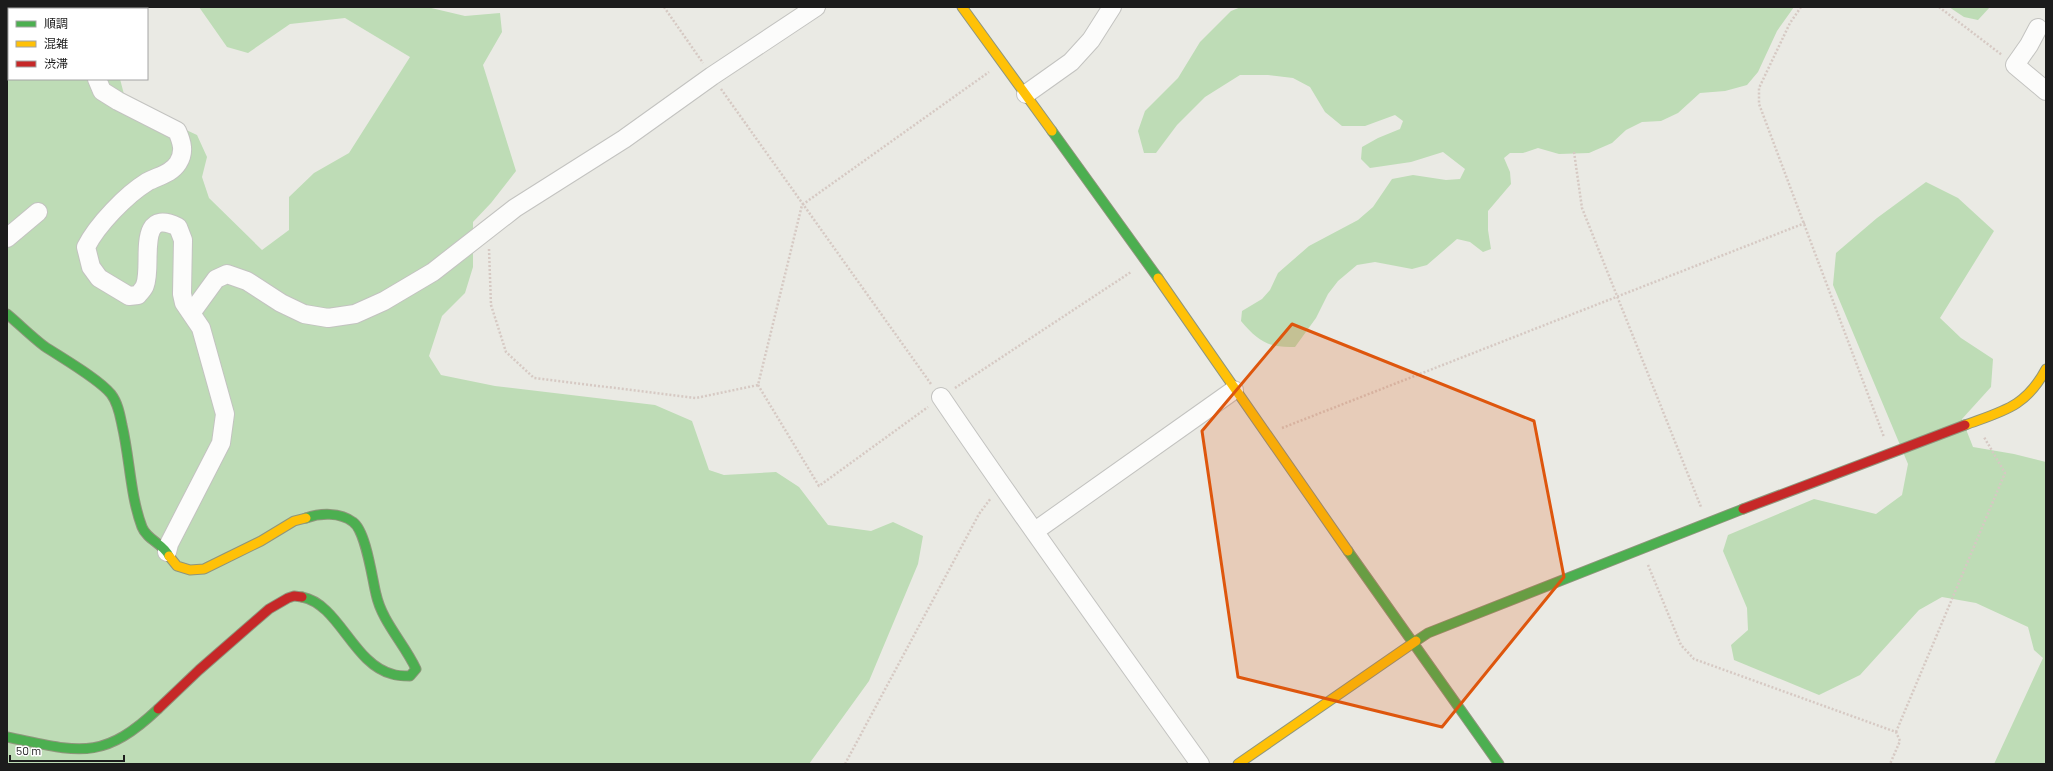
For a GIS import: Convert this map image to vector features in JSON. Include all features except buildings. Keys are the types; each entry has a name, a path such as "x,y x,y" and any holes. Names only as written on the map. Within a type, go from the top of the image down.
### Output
{"street":[{"path":"192,312 216,279 227,274 247,282 281,303 304,314 328,318 354,314 384,301 433,272 515,208 624,139 712,76 816,7"},
{"path":"962,7 1146,262 1266,436 1499,764"},
{"path":"1026,94 1071,62 1091,40 1112,7"},
{"path":"2038,28 2030,45 2015,65 2046,91"},
{"path":"97,80 102,91 177,132 183,147 178,163 168,173 147,182 131,194 92,235 86,247 91,267 99,278 129,296 138,295 146,284 148,242 151,230 157,223 166,221 178,227 182,240 182,294 184,303 192,312 201,328 225,414 221,443 169,544 167,552"},
{"path":"7,238 38,212"},
{"path":"7,314 42,344 97,382 111,394 118,407 126,442 134,498 143,529 154,542 167,552 170,559 177,566 190,570 204,569 261,541 294,521 315,515 339,515 354,522 364,541 376,596 390,627 411,658 416,669 410,676 398,677 386,672 362,655 323,608 307,596 292,596 268,610 213,657 138,727 113,742 102,747 66,749 7,737"},
{"path":"1238,764 1428,633 1641,548 2013,407 2026,399 2041,379 2046,369"},
{"path":"1035,531 1234,390"},
{"path":"941,397 1001,486 1035,531 1200,764"}],"path":[{"path":"664,7 802,205 941,397"},
{"path":"1801,7 1790,23 1759,88 1759,104 1886,441 1895,452"},
{"path":"1939,7 2015,65"},
{"path":"1002,62 802,205 758,385 819,486 941,397 1146,262"},
{"path":"1574,152 1582,208 1707,524"},
{"path":"1266,436 1279,428 1805,223"},
{"path":"487,231 491,305 506,352 534,378 696,398 758,385"},
{"path":"1896,732 2005,473 1975,421"},
{"path":"845,764 979,514 1001,486"},
{"path":"1641,548 1681,645 1694,659 1896,732 1900,741 1890,764"}],"highlighted area":[{"path":"1292,324 1534,421 1564,577 1442,727 1238,677 1202,431"}],"green space":[{"path":"7,7 131,7 8,8 8,80 120,80 126,102 197,135 207,157 202,177 209,198 262,250 289,230 289,197 314,173 349,153 410,57 345,18 290,24 248,53 227,47 199,7 427,7 465,16 500,13 502,32 483,65 516,171 491,203 473,222 473,267 465,293 442,316 429,356 441,375 495,386 655,405 692,421 709,470 724,475 776,472 799,487 828,525 871,531 893,522 923,536 918,564 869,681 809,764 7,764"},
{"path":"1241,7 1794,7 1777,31 1758,72 1747,85 1725,91 1700,93 1678,113 1661,121 1642,122 1626,130 1612,143 1589,153 1559,154 1538,148 1523,153 1510,153 1504,158 1510,172 1511,184 1488,211 1488,230 1491,249 1483,252 1470,242 1457,239 1427,265 1412,269 1375,262 1357,265 1338,281 1328,294 1316,318 1295,347 1286,347 1264,342 1253,334 1241,321 1242,311 1262,299 1270,290 1278,273 1309,246 1358,220 1373,207 1392,179 1413,175 1446,180 1460,179 1465,169 1443,152 1411,162 1370,168 1361,159 1362,147 1378,138 1400,129 1403,121 1395,115 1365,126 1342,126 1325,112 1310,87 1293,78 1268,75 1240,75 1205,97 1177,125 1156,153 1144,153 1138,131 1145,111 1178,78 1200,42 1231,11"},
{"path":"1949,7 1990,7 1978,20 1964,17"},
{"path":"1926,182 1958,198 1994,231 1940,318 1961,338 1993,359 1991,387 1962,419 1973,447 2014,454 2046,462 2046,764 1994,764 2043,658 2034,650 2028,627 1976,603 1942,597 1919,610 1860,675 1819,695 1734,660 1731,645 1748,630 1747,608 1723,551 1728,535 1814,499 1876,514 1902,495 1908,464 1833,285 1836,253 1877,218"}],"traffic: fast":[{"path":"1052,131 1158,278"},
{"path":"7,314 44,346 80,369 111,394 117,405 125,438 135,502 142,527 144,531 163,548 169,556"},
{"path":"1416,641 1428,633 1743,509"},
{"path":"302,597 315,602 326,611 356,647 378,668 398,676 410,676 416,669 406,650 383,614 376,594 365,545 358,527 353,522 342,516 324,514 306,518"},
{"path":"1348,551 1499,764"},
{"path":"7,737 71,749 104,745 120,738 138,726 158,709"}],"traffic: slow":[{"path":"962,7 1052,131"},
{"path":"1158,278 1348,551"},
{"path":"1965,425 1991,416 2022,400 2038,382 2046,369"},
{"path":"169,556 177,566 190,570 204,569 261,541 294,521 306,518"},
{"path":"1238,764 1416,641"}],"traffic: jam":[{"path":"1743,509 1965,425"},
{"path":"158,709 199,670 269,609 288,598 294,596 302,597"}]}
